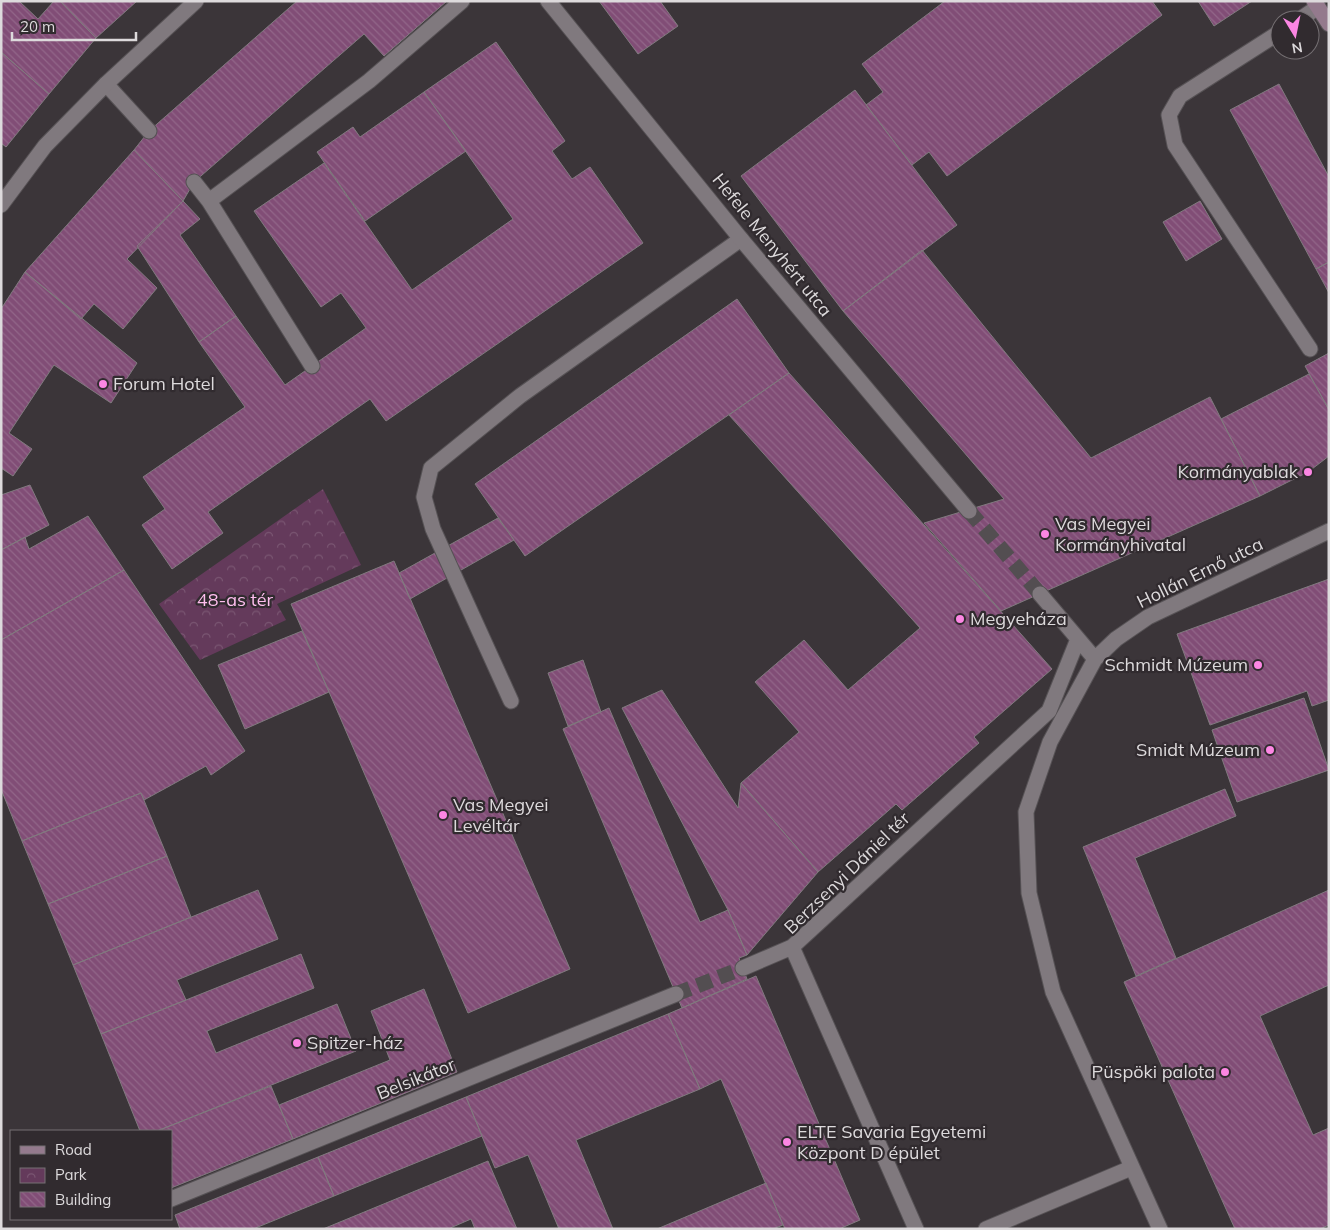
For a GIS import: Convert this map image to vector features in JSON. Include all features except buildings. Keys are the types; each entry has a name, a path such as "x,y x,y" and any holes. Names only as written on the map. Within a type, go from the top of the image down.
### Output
{"street":[{"path":"1,205 45,146 106,84 196,1"},
{"path":"209,202 369,82 462,1"},
{"name":"Hefele Menyhért utca","path":"548,1 741,240 969,511"},
{"path":"1316,4 1329,24"},
{"path":"1270,38 1180,96 1168,115 1175,145 1310,349"},
{"path":"106,84 149,131"},
{"path":"194,182 209,202 312,366"},
{"path":"511,701 433,529 424,497 432,468 520,396 741,240"},
{"name":"Hollán Ernő utca","path":"1095,659 1116,639 1148,617 1329,531"},
{"path":"1040,594 1095,659 1050,742 1026,812 1029,892 1053,992 1160,1229"},
{"name":"Berzsenyi Dániel tér","path":"916,1229 792,947 1049,711 1078,639"},
{"path":"743,968 792,947"},
{"name":"Belsikátor","path":"172,1199 676,994"},
{"path":"986,1229 1131,1168"}],"green space":[{"name":"48-as tér","path":"323,489 361,565 277,604 286,620 200,660 159,604"}],"tunnel":[{"path":"969,511 1040,594"},
{"path":"676,994 743,968"}],"place":[{"name":"Forum Hotel","path":"103,384"},
{"name":"Kormányablak","path":"1308,472"},
{"name":"Vas Megyei Kormányhivatal","path":"1045,534"},
{"name":"Megyeháza","path":"960,619"},
{"name":"Schmidt Múzeum","path":"1258,665"},
{"name":"Smidt Múzeum","path":"1270,750"},
{"name":"Vas Megyei Levéltár","path":"443,815"},
{"name":"Spitzer-ház","path":"297,1043"},
{"name":"Püspöki palota","path":"1225,1072"},
{"name":"ELTE Savaria Egyetemi Központ D épület","path":"787,1142"}]}
